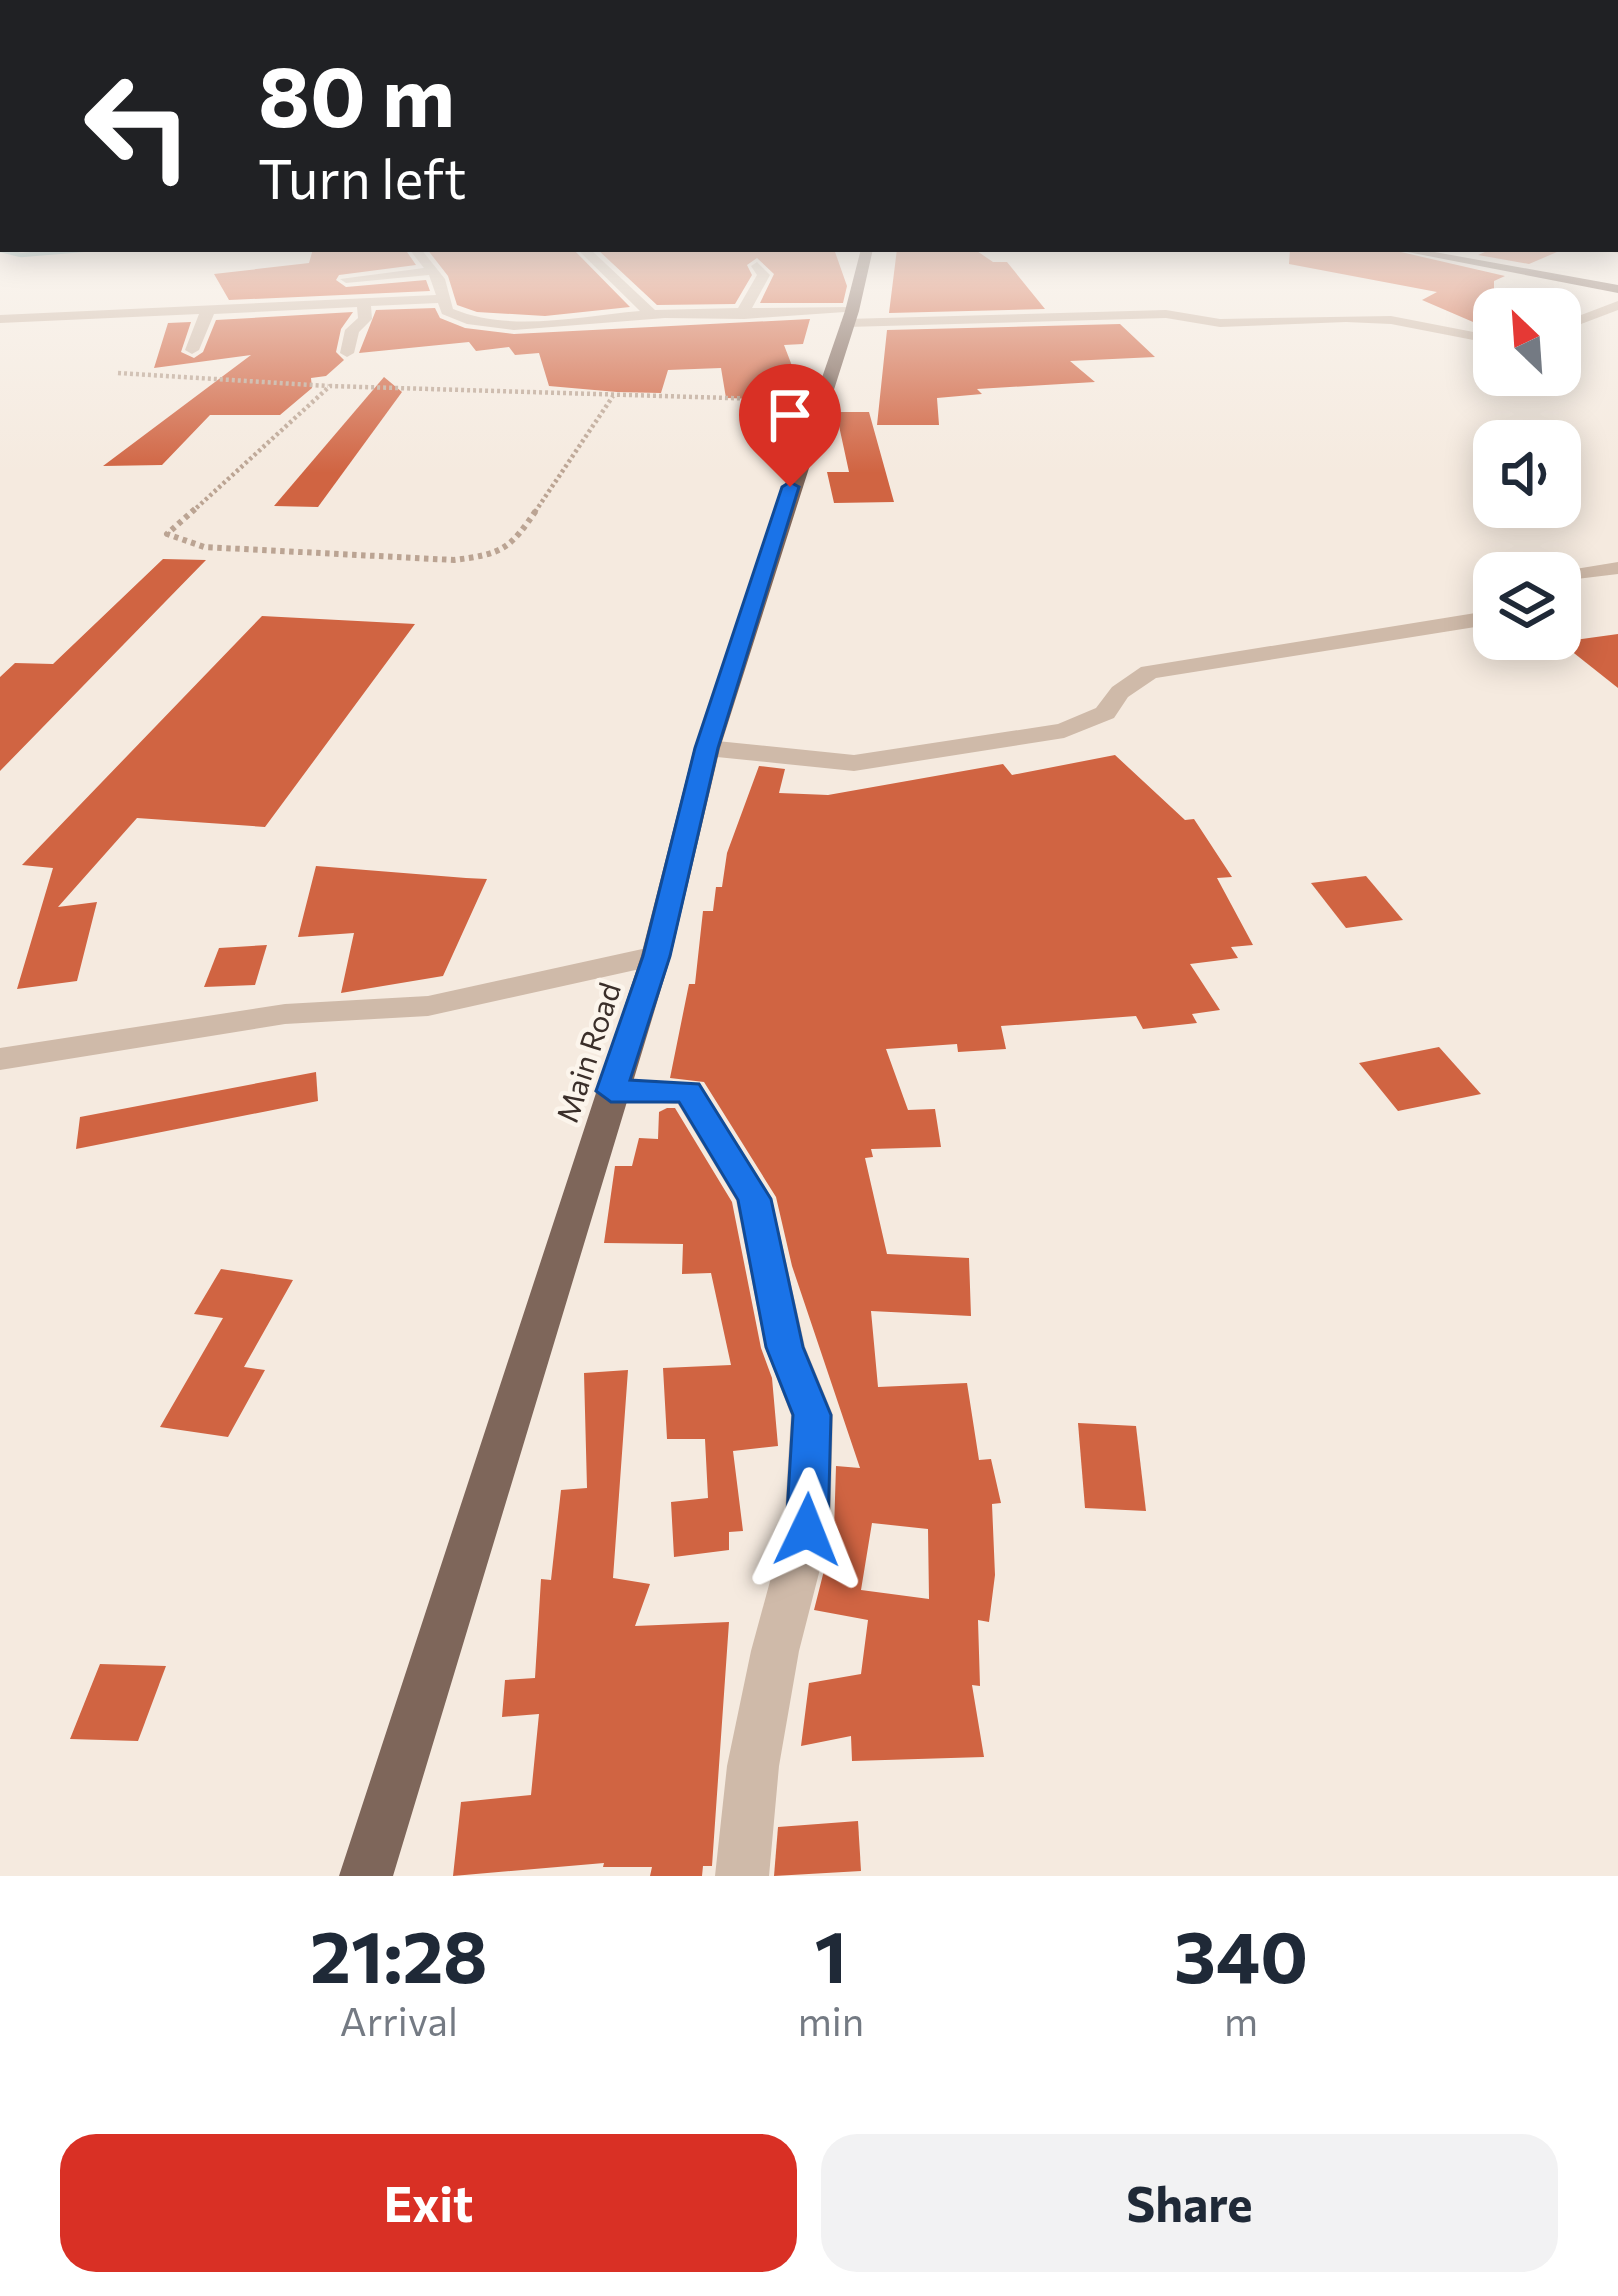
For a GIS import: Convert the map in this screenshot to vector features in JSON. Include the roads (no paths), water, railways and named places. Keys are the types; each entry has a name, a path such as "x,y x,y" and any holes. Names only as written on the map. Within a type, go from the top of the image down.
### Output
{"main road":[{"name":"Main Road","path":"366,1876 656,956 707,748 855,298"}],"street":[{"path":"638,298 652,315"},
{"path":"744,315 748,298"},
{"path":"0,319 446,299 447,311 470,321 551,326 652,315 1166,314 1220,323 1391,320 1473,336"},
{"path":"347,353 352,330 365,319 364,304"},
{"path":"1581,320 1618,305"},
{"path":"192,350 208,310"},
{"path":"1581,572 1618,568"},
{"path":"707,748 854,763 1064,731 1105,713 1120,692 1149,672 1473,620"},
{"path":"0,1059 285,1014 428,1006 656,956"},
{"path":"611,1091 688,1091 754,1199 784,1347 812,1415 807,1530 775,1651 753,1766 742,1876"}]}
